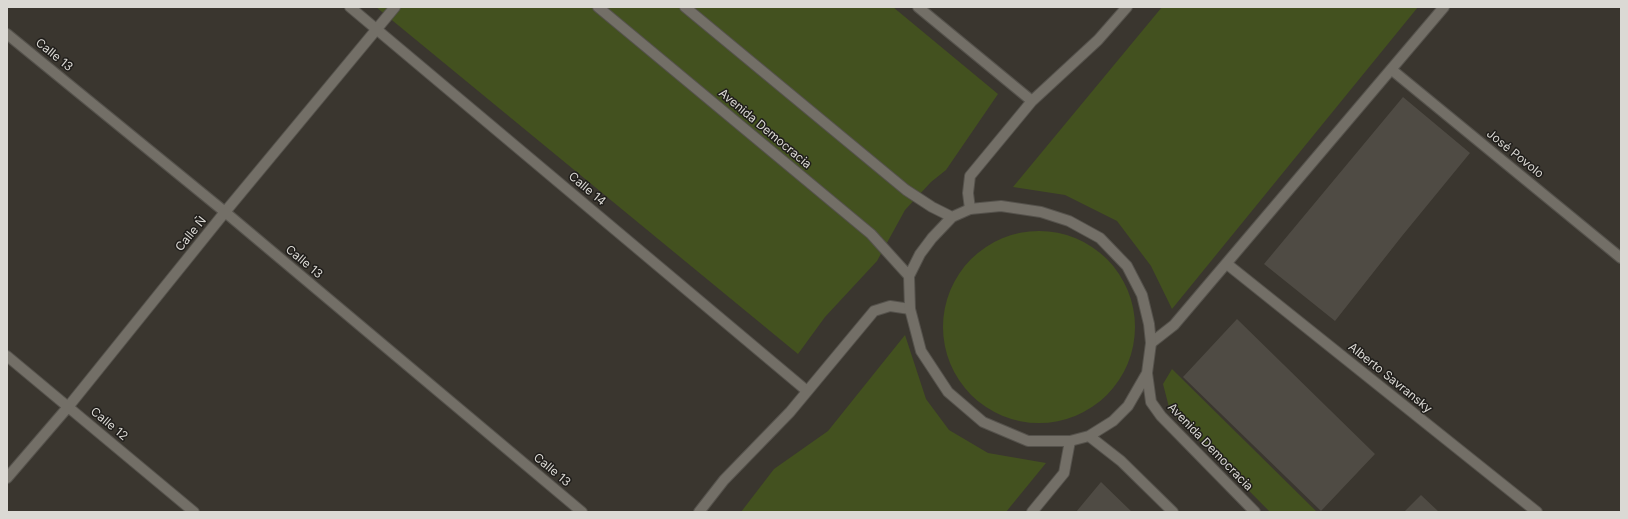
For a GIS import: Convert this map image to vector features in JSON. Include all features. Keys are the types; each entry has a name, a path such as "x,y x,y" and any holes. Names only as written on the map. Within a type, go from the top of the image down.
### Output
{"street":[{"name":"Calle 14","path":"350,7 807,391"},
{"name":"Calle Ñ","path":"7,478 68,407 225,212 395,7"},
{"name":"Avenida Democracia","path":"598,7 871,234 909,276"},
{"path":"685,7 906,190 932,207 952,217"},
{"path":"918,7 1032,102"},
{"path":"970,209 968,193 970,176 1032,102 1098,40 1127,7"},
{"path":"1151,343 1174,325 1444,7"},
{"name":"Calle 13","path":"7,34 225,212 582,512"},
{"name":"José Povolo","path":"1392,70 1621,258"},
{"path":"1001,206 1041,212 1070,221 1100,238 1127,266 1142,295 1149,324 1151,343 1147,373 1128,406 1113,421 1089,436 1070,441 1028,441 984,422 948,392 922,351 910,308 909,276 920,254 932,238 952,217 970,209 1001,206"},
{"name":"Alberto Savransky","path":"1227,264 1537,512"},
{"path":"699,512 724,480 790,412 874,311 890,306 910,308"},
{"name":"Calle 12","path":"7,356 194,512"},
{"name":"Avenida Democracia","path":"1147,373 1151,402 1161,416 1255,512"},
{"path":"1089,436 1121,461 1173,512"},
{"path":"1032,512 1064,473 1070,441"}],"green space":[{"path":"376,7 893,7 998,94 946,170 931,182 905,210 877,261 825,317 798,354"},
{"path":"1162,7 1418,7 1172,309 1151,266 1117,221 1065,195 1013,187"},
{"path":"1030,231 1048,231 1076,238 1092,247 1107,259 1119,274 1128,290 1135,318 1135,336 1128,364 1119,380 1107,395 1092,407 1076,416 1048,423 1030,423 1011,419 994,412 978,401 965,388 954,372 947,355 943,336 943,318 947,299 954,282 965,266 978,253 994,242 1011,235"},
{"path":"905,335 926,399 949,430 988,453 1046,463 1006,512 741,512 774,469 828,431"},
{"path":"1172,369 1317,512 1270,512 1170,411 1163,384"}],"building":[{"path":"1403,97 1470,153 1335,321 1264,264"},
{"path":"1237,319 1375,454 1321,511 1183,377"},
{"path":"1101,482 1132,512 1076,512"},
{"path":"1421,495 1439,512 1404,512"}]}
